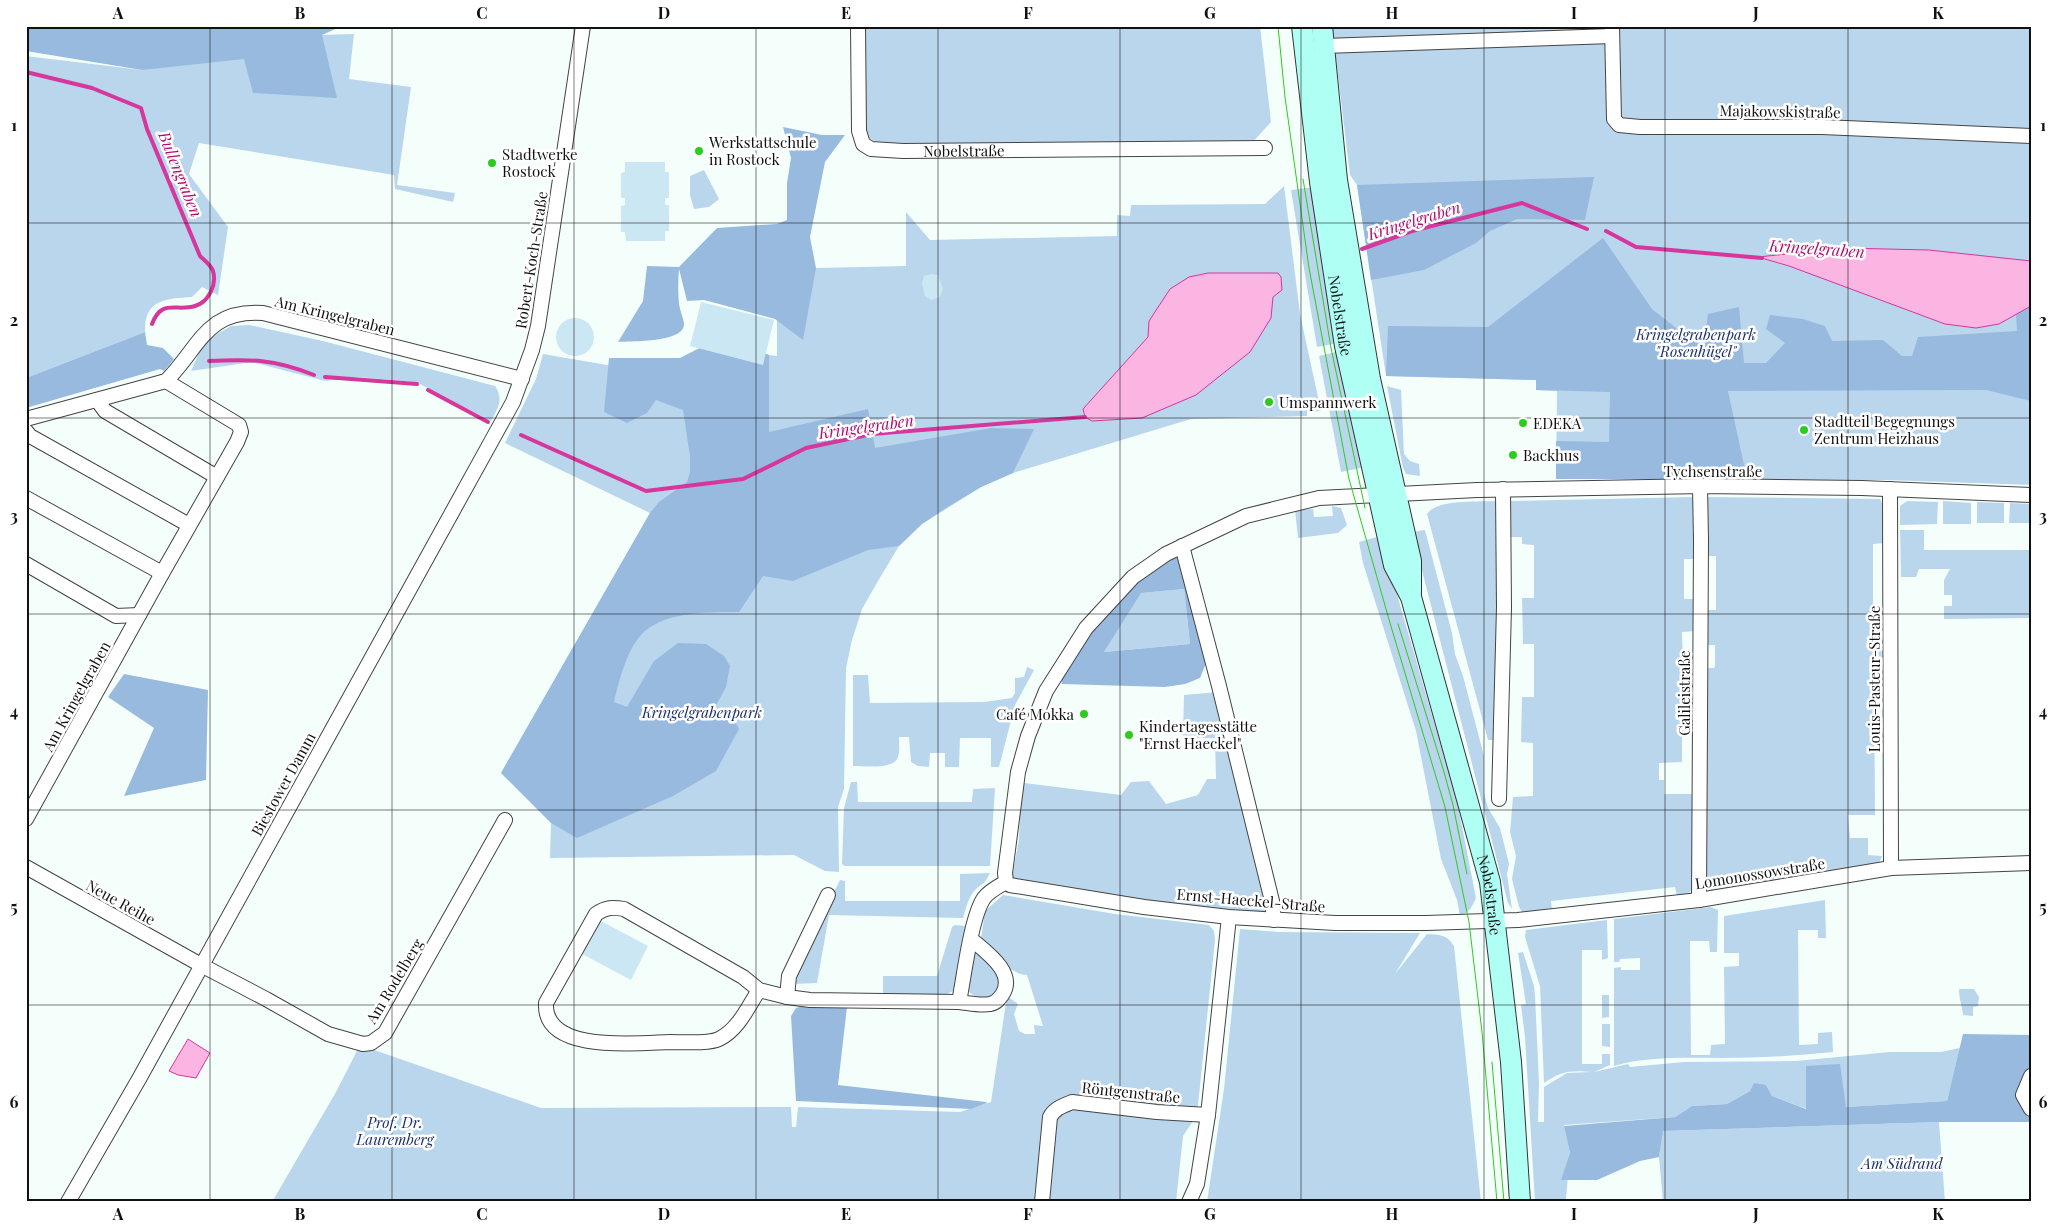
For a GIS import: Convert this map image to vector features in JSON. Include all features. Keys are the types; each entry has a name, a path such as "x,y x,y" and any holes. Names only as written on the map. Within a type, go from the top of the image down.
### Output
{"main road":[{"name":"Nobelstraße","path":"1302,26 1320,182 1345,346 1387,494 1411,561 1411,597 1485,861 1496,921 1511,1062 1520,1202"},
{"name":"Nobelstraße","path":"1323,36 1337,180 1387,494"}],"street":[{"name":"Robert-Koch-Straße","path":"522,379 532,350 542,307 583,26"},
{"name":"Nobelstraße","path":"858,26 859,131 863,144 871,149 903,151 1265,148"},
{"name":"Majakowskistraße","path":"1323,36 1612,31 1614,119 1619,125 1640,127 1822,127 2031,136"},
{"name":"Am Kringelgraben","path":"26,819 241,432 239,425 166,381 180,367 202,335 214,324 231,315 246,312 263,313 522,379"},
{"name":"Biestower Damm","path":"68,1202 139,1079 495,437 513,402 522,379"},
{"path":"26,419 166,381"},
{"path":"97,400 105,411 217,477"},
{"path":"26,431 30,436 189,525"},
{"name":"Tychsenstraße","path":"1387,494 1700,486 1890,489 2031,495"},
{"name":"Galileistraße","path":"1699,900 1700,486"},
{"name":"Louis-Pasteur-Straße","path":"1890,489 1892,868"},
{"path":"1499,800 1504,617 1503,490"},
{"path":"959,1002 975,920 984,898 1006,882 1005,873 1018,772 1028,736 1046,691 1086,628 1115,594 1133,577 1182,546 1246,516 1319,498 1387,494"},
{"path":"26,498 162,573"},
{"path":"1182,546 1231,734 1272,901 1274,920"},
{"path":"26,564 116,616 139,615"},
{"name":"Am Rodelberg","path":"201,965 328,1034 363,1044 371,1043 385,1033 505,820"},
{"name":"Lomonossowstraße","path":"1496,921 1560,916 1699,900 1892,868 2031,863"},
{"name":"Neue Reihe","path":"26,867 201,965"},
{"name":"Ernst-Haeckel-Straße","path":"1006,882 1021,888 1144,907 1229,917 1394,924 1496,921"},
{"path":"787,997 789,976 828,895"},
{"path":"759,990 733,1030 716,1041 595,1043 566,1034 550,1023 546,1013 546,1003 596,914 604,909 613,907 624,909 743,977 759,990 810,1000 989,1004 997,1002 1004,992 1007,979 1003,971 972,939"},
{"path":"1189,1202 1197,1184 1208,1115 1229,917"},
{"path":"2031,1076 2024,1095 2031,1109"},
{"name":"Röntgenstraße","path":"1042,1202 1050,1117 1061,1106 1072,1102 1157,1112 1208,1115"}],"green space":[{"path":"26,26 342,26 322,35 337,98 253,93 244,59 142,70 26,51"},
{"path":"865,26 1260,26 1271,122 1251,144 877,143 865,135"},
{"name":"Kringelgrabenpark \"Rosenhügel\"","path":"1332,26 2031,26 2031,485 1887,480 1556,479 1557,391 1536,390 1536,380 1386,376 1357,185 1350,175"},
{"path":"354,34 349,79 411,87 397,185 455,193 453,202 395,189 394,175 199,143 189,174 228,227 218,295 202,287 192,297 165,300 158,303 148,313 145,332 26,378 26,56 142,70 322,35"},
{"path":"783,127 822,135 845,135 825,162 810,237 816,268 803,340 775,319 704,300 687,301 679,269 679,304 684,323 682,330 668,338 618,342 643,301 647,266 679,267 717,228 777,224 787,220 787,183 791,158"},
{"path":"704,170 719,199 709,207 694,209 690,195 690,176"},
{"path":"1594,177 1585,220 1517,219 1490,231 1476,243 1424,270 1371,280 1357,185"},
{"name":"Kringelgrabenpark","path":"1284,186 1300,314 1321,411 1307,412 1307,416 1191,419 1013,473 981,487 922,524 899,546 862,609 852,640 846,668 844,789 838,807 839,872 825,871 794,855 550,858 551,823 501,773 650,513 505,443 536,379 543,354 706,382 768,367 769,355 777,356 777,264 817,268 906,266 906,212 930,240 1117,236 1117,215 1130,216 1131,205 1265,204"},
{"path":"1314,187 1339,343 1317,347 1291,190"},
{"name":"Kringelgrabenpark \"Rosenhügel\"","path":"1603,238 1652,309 1690,339 1706,329 1708,314 1739,307 1744,363 1766,363 1785,343 1766,329 1770,315 1803,319 1825,326 1832,341 1883,340 1902,356 1912,356 1918,337 2017,331 2016,314 2031,306 2031,401 1986,390 1728,391 1747,479 1556,479 1556,441 1609,442 1610,392 1536,390 1536,380 1386,376 1388,326 1488,327"},
{"path":"249,325 323,341 495,386 500,399 498,408 491,421 416,382 357,377 325,381 252,362 191,371 202,346 210,338 231,326"},
{"path":"145,332 147,345 163,348 174,359 164,371 160,369 26,408 26,378"},
{"path":"725,335 769,355 769,432 868,409 875,448 991,428 1034,429 1013,473 981,487 946,508 922,524 899,546 868,550 793,581 763,576 739,612 687,614 674,617 650,627 641,635 627,658 614,702 627,707 654,661 678,643 706,644 724,656 730,666 726,687 708,720 730,711 739,729 716,771 673,796 577,838 551,823 501,773 650,513 659,502 687,482 690,472 690,456 683,410 656,400 647,413 627,423 604,412 609,358 680,358"},
{"path":"1340,351 1365,467 1341,472 1319,356"},
{"path":"1387,386 1401,390 1404,454 1410,461 1419,464 1420,476 1406,474 1403,468"},
{"path":"1694,497 1697,559 1684,559 1684,599 1697,599 1696,631 1682,632 1684,711 1694,711 1694,731 1682,731 1682,762 1659,763 1659,780 1664,780 1664,794 1696,794 1692,889 1689,893 1677,896 1675,887 1551,901 1552,910 1523,913 1519,907 1512,879 1516,856 1510,832 1513,797 1533,796 1533,743 1521,742 1522,697 1534,697 1534,644 1523,644 1522,598 1534,598 1534,545 1522,544 1522,537 1507,537 1509,501"},
{"path":"1703,497 1880,499 1883,505 1885,543 1873,544 1873,639 1881,639 1882,659 1874,660 1875,815 1848,815 1850,838 1868,838 1868,855 1882,856 1875,865 1713,891 1706,888 1703,668 1714,668 1715,666 1715,645 1705,645 1705,610 1716,610 1716,556 1704,556"},
{"path":"1496,501 1501,509 1494,740 1488,740 1427,514 1432,509 1448,504"},
{"path":"1907,501 1938,502 1937,524 1900,525 1900,506"},
{"path":"1943,501 1971,503 1971,524 1943,524"},
{"path":"1977,502 2004,503 2004,523 1977,523"},
{"path":"2010,503 2031,504 2031,523 2009,523"},
{"path":"1332,506 1341,508 1347,525 1338,533 1298,538 1295,510 1313,509 1314,517 1333,516"},
{"path":"1425,530 1452,633 1455,654 1463,676 1484,756 1484,793 1488,808 1500,828 1509,864 1507,874 1512,909 1508,903 1412,532"},
{"path":"1900,530 1924,530 1924,550 2031,550 2031,618 1944,619 1944,606 1952,606 1952,595 1944,595 1944,580 1950,569 1919,569 1916,577 1901,577"},
{"path":"1380,536 1457,801 1476,898 1470,909 1460,916 1457,900 1441,859 1416,731 1363,563 1359,542"},
{"path":"1182,553 1207,661 1200,678 1185,684 1165,687 1062,684 1060,675 1082,640 1139,579","holes":["1184,589 1190,644 1104,652 1141,593"]},
{"path":"1184,589 1190,644 1104,652 1140,593"},
{"path":"1027,667 1034,670 1015,705 999,767 991,767 991,738 960,738 959,767 945,767 945,753 930,753 929,767 918,766 911,762 909,737 899,737 898,757 891,764 885,766 853,766 853,675 868,675 870,703 984,702 1012,698 1015,693 1015,678 1024,677"},
{"path":"124,674 208,690 206,780 124,796 154,728 108,697"},
{"path":"1218,692 1268,905 1263,913 1202,908 1011,881 1019,840 1020,807 1024,783 1121,795 1131,782 1149,781 1166,804 1198,795 1207,779 1216,779 1215,738 1183,738 1184,695"},
{"path":"851,782 857,782 858,802 972,802 973,789 995,788 990,866 845,866 842,864 844,808"},
{"path":"990,873 971,895 963,918 829,915 817,983 792,984 793,975 840,880 845,881 845,901 960,901 960,874"},
{"name":"Prof. Dr. Lauremberg","path":"1003,895 1115,914 1209,925 1214,931 1215,940 1197,1115 1183,1136 1176,1202 272,1202 336,1092 360,1045 541,1108 791,1107 792,1127 796,1127 798,1107 960,1112 991,1102 1007,996 1018,1004 1014,1014 1019,1031 1025,1034 1035,1034 1034,1025 1043,1026 1027,975 1020,974 1008,967 981,939 985,911"},
{"path":"1825,900 1826,938 1818,938 1818,930 1798,930 1799,1045 1818,1044 1818,1033 1832,1032 1833,1052 1791,1056 1654,1059 1614,1066 1614,968 1621,967 1621,970 1640,970 1640,958 1620,959 1619,962 1614,962 1614,919 1711,907 1718,910 1717,952 1710,952 1709,941 1690,941 1691,1055 1710,1055 1711,1045 1725,1044 1724,967 1739,966 1739,953 1724,953 1724,916"},
{"path":"1607,920 1608,958 1602,960 1602,950 1582,950 1582,1064 1602,1064 1602,1054 1610,1054 1610,1065 1594,1072 1628,1064 1630,1067 1684,1062 1796,1061 1890,1052 1941,1052 1960,1048 1947,1101 1846,1107 1806,1066 1807,1109 1772,1096 1766,1085 1750,1091 1727,1104 1692,1106 1675,1117 1564,1125 1570,1153 1566,1199 1570,1202 1535,1202 1525,1037 1521,1005 1526,1004 1518,953 1523,952 1534,986 1539,1083 1538,1122 1544,1122 1544,1087 1567,1073 1592,1072 1566,1072 1544,1083 1540,986 1525,937 1526,930"},
{"path":"955,925 966,926 953,991 943,996 883,995 883,976 937,976 952,927"},
{"path":"1240,929 1278,932 1420,933 1395,974 1427,934 1449,939 1454,946 1481,1202 1207,1202 1224,1089"},
{"path":"975,951 996,969 1001,981 996,992 988,997 978,997 968,991 967,981"},
{"path":"1959,989 1974,989 1979,997 1978,1006 1973,1007 1973,1016 1963,1015"},
{"path":"1602,995 1609,995 1609,1017 1602,1018"},
{"path":"809,1004 847,1007 838,1085 987,1103 971,1109 796,1101 791,1016 796,1008"},
{"path":"1602,1024 1610,1024 1610,1047 1602,1046"},
{"path":"1963,1034 2031,1035 2031,1122 1939,1122 1663,1131 1659,1157 1640,1161 1597,1180 1561,1180 1570,1153 1564,1126 1675,1117 1692,1106 1727,1104 1750,1091 1754,1083 1766,1085 1772,1096 1806,1109 1806,1066 1840,1064 1846,1107 1947,1101"},
{"name":"Am Südrand","path":"1939,1122 1945,1202 1663,1202 1659,1157 1662,1131"}],"shaded area":[{"path":"625,162 665,162 665,172 669,172 669,198 665,198 665,205 669,205 669,231 665,231 665,241 626,241 625,232 621,232 621,206 625,205 625,198 621,198 621,173 625,172"},
{"path":"1844,248 1929,250 2031,261 2031,306 1999,324 1976,328 1945,324 1789,266 1758,257"},
{"path":"1208,273 1278,273 1281,277 1282,290 1273,297 1271,318 1250,352 1196,395 1142,418 1092,421 1085,417 1083,409 1148,337 1149,321 1170,289 1189,277"},
{"path":"938,275 943,289 940,297 931,300 925,296 922,283 924,276"},
{"path":"701,302 774,320 763,365 690,346"},
{"path":"575,318 589,323 594,337 589,351 575,356 561,351 556,337 561,323"},
{"path":"599,920 648,946 631,980 582,954"},
{"path":"188,1039 210,1053 196,1078 178,1075 169,1071"}],"waterway":[{"name":"Bullengraben","path":"26,72 92,88 141,108 147,129 200,256 211,267 214,276 213,287 204,301 195,306 165,308 160,311 152,324"},
{"name":"Kringelgraben","path":"1362,249 1412,231 1522,203 1587,229"},
{"name":"Kringelgraben","path":"1606,231 1636,247 1762,258"},
{"name":"Kringelgraben","path":"209,361 262,361 314,375"},
{"name":"Kringelgraben","path":"325,377 417,384"},
{"name":"Kringelgraben","path":"428,390 488,422"},
{"name":"Kringelgraben","path":"521,435 646,491 743,479 806,448 872,434 1085,417"}],"tram line":[{"path":"1278,26 1285,97 1309,268 1349,479 1445,807 1469,922 1482,1032 1497,1202"},
{"path":"1303,179 1331,348 1365,508"},
{"path":"1398,624 1444,772 1453,805 1467,874"},
{"path":"1492,1062 1504,1202"}],"place":[{"name":"Werkstattschule in Rostock","path":"699,151"},
{"name":"Stadtwerke Rostock","path":"492,163"},
{"name":"Umspannwerk","path":"1269,402"},
{"name":"EDEKA","path":"1523,423"},
{"name":"Stadtteil Begegnungs Zentrum Heizhaus","path":"1804,430"},
{"name":"Backhus","path":"1513,455"},
{"name":"Café Mokka","path":"1084,714"},
{"name":"Kindertagesstätte \"Ernst Haeckel\"","path":"1129,735"}]}
